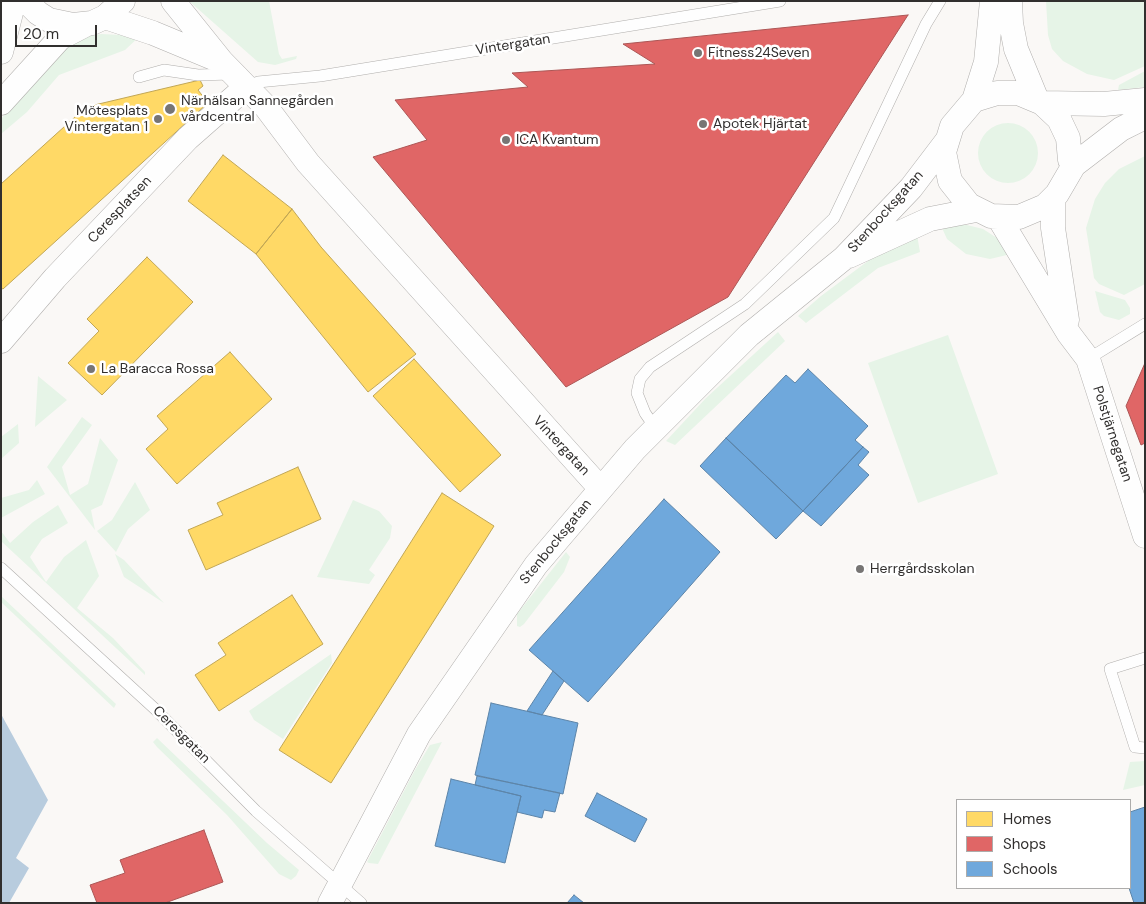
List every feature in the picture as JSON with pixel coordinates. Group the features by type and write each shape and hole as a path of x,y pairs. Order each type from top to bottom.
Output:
{"street":[{"path":"1,52 14,1"},
{"name":"Vintergatan","path":"26,1 38,13 49,20 73,25 95,21 153,32 234,74"},
{"path":"1,103 60,38 95,21 123,1"},
{"name":"Vintergatan","path":"173,1 234,74 266,107 315,170 600,488"},
{"path":"992,1 986,62 974,100 957,118 946,142 945,162 950,182 961,198 976,210 999,218 1028,215 1053,199 1074,165 1121,129 1145,117"},
{"path":"1010,1 1011,23 1016,49 1040,101 1051,110 1064,128 1068,138 1070,160 1074,165"},
{"name":"Ceresplatsen","path":"1,341 55,278 181,145 234,74"},
{"path":"974,100 1008,92 1018,93 1040,101 1104,104 1145,100"},
{"name":"Stenbocksgatan","path":"335,893 418,734 536,565 635,448 749,335 844,258 911,188 946,142"},
{"name":"Polstjärnegatan","path":"1053,199 1053,228 1069,334"},
{"name":"Stenbocksgatan","path":"844,258 930,219 976,210"},
{"name":"Polstjärnegatan","path":"999,218 1069,334 1088,359 1145,536"}],"lane":[{"name":"Vintergatan","path":"234,74 258,82 320,76 780,1"},
{"path":"656,429 645,413 637,393 640,379 650,367 745,304 834,218 926,24 940,1"},
{"path":"139,76 164,70 198,75 234,74"},
{"path":"1088,359 1145,324"},
{"name":"Ceresgatan","path":"1,568 155,709 256,810 335,893 361,903"},
{"path":"1145,658 1110,670 1136,747 1145,748"}],"green space":[{"path":"189,1 269,1 279,54 282,59 297,56 296,59 275,65 258,62"},
{"path":"1046,1 1145,2 1145,66 1114,80 1087,74 1063,61 1052,49 1048,35"},
{"path":"101,34 140,36 125,50 59,75 27,112 1,134 1,119 59,51 83,37"},
{"path":"1145,71 1145,87 1118,90 1119,85"},
{"path":"1002,123 1014,123 1025,128 1033,136 1038,147 1036,165 1025,178 1014,183 1002,183 991,178 983,170 978,159 978,147 983,136 991,128"},
{"path":"1145,156 1145,284 1124,295 1099,284 1094,278 1086,228 1095,199 1105,183 1119,169"},
{"path":"952,225 967,225 983,229 997,238 1011,254 990,259 966,254 947,239 942,228"},
{"path":"917,235 920,252 878,268 806,323 798,316 821,296 876,255"},
{"path":"1095,291 1125,300 1130,308 1130,314 1119,320 1104,316 1100,312"},
{"path":"778,332 785,341 675,445 666,441 706,398"},
{"path":"948,335 998,474 918,503 868,363"},
{"path":"38,376 67,400 35,427"},
{"path":"82,417 92,425 62,467 70,495 88,484 100,438 118,460 102,505 91,510 95,530 47,467"},
{"path":"18,424 19,443 1,459 1,437"},
{"path":"37,480 45,494 1,518 1,498 29,490"},
{"path":"135,482 150,510 128,529 116,552 97,531 112,520"},
{"path":"353,500 379,511 392,526 390,538 369,570 375,575 369,584 317,577"},
{"path":"58,505 68,523 42,539 30,557 46,582 64,557 86,540 99,576 77,608 113,638 145,672 145,675 1,541 1,531 10,543 33,522"},
{"path":"566,552 570,557 564,572 524,624 520,627 517,626 517,614"},
{"path":"115,554 124,560 164,603 124,577"},
{"path":"1,596 116,704 114,708 1,602"},
{"path":"331,654 332,663 283,739 254,720 249,711"},
{"path":"157,738 267,843 299,870 296,876 291,880 279,874 227,815 157,747 153,742"},
{"path":"442,742 378,864 367,862 430,745"},
{"path":"1145,761 1145,785 1123,790 1130,762"}],"water":[{"path":"1,714 48,800 16,858 29,868 9,903 1,903"}],"building: Homes":[{"path":"200,80 203,86 198,90 208,103 3,289 1,288 1,184 86,107"},
{"path":"223,155 292,209 256,254 188,201"},
{"path":"292,209 321,247 416,354 368,392 256,254"},
{"path":"147,257 193,302 102,395 68,363 99,331 87,319"},
{"path":"230,352 272,399 177,484 146,449 168,429 157,416"},
{"path":"414,359 501,455 460,492 373,396"},
{"path":"298,467 321,519 206,570 188,530 223,515 217,503"},
{"path":"442,493 494,526 331,783 279,750"},
{"path":"292,595 323,644 219,711 195,675 226,655 218,643"}],"building: Shops":[{"path":"908,15 728,297 566,387 373,157 427,140 395,100 528,87 512,73 655,64 623,44"},
{"path":"1145,363 1145,443 1141,445 1126,406"},
{"path":"204,830 223,882 165,903 97,903 90,885 125,873 120,860"}],"building: Schools":[{"path":"808,369 868,426 855,440 863,447 803,511 726,438 786,375 795,383"},
{"path":"726,438 803,511 776,539 700,466"},
{"path":"863,447 869,452 858,465 869,475 821,526 803,511"},
{"path":"664,499 720,552 588,702 529,650"},
{"path":"553,671 564,681 542,715 527,711"},
{"path":"491,703 578,723 563,794 475,775"},
{"path":"477,776 560,793 555,812 544,810 542,818 517,812 521,796 475,785"},
{"path":"451,779 521,796 505,863 435,846"},
{"path":"597,793 647,819 635,842 585,816"},
{"path":"1145,807 1145,903 1134,903 1129,889 1131,889 1131,812"},
{"path":"574,895 584,903 567,903"}],"place":[{"name":"Fitness24Seven","path":"698,53"},
{"name":"Närhälsan Sannegården vårdcentral","path":"170,109"},
{"name":"Mötesplats Vintergatan 1","path":"158,119"},
{"name":"Apotek Hjärtat","path":"703,124"},
{"name":"ICA Kvantum","path":"506,140"},
{"name":"La Baracca Rossa","path":"91,369"},
{"name":"Herrgårdsskolan","path":"860,569"}]}
